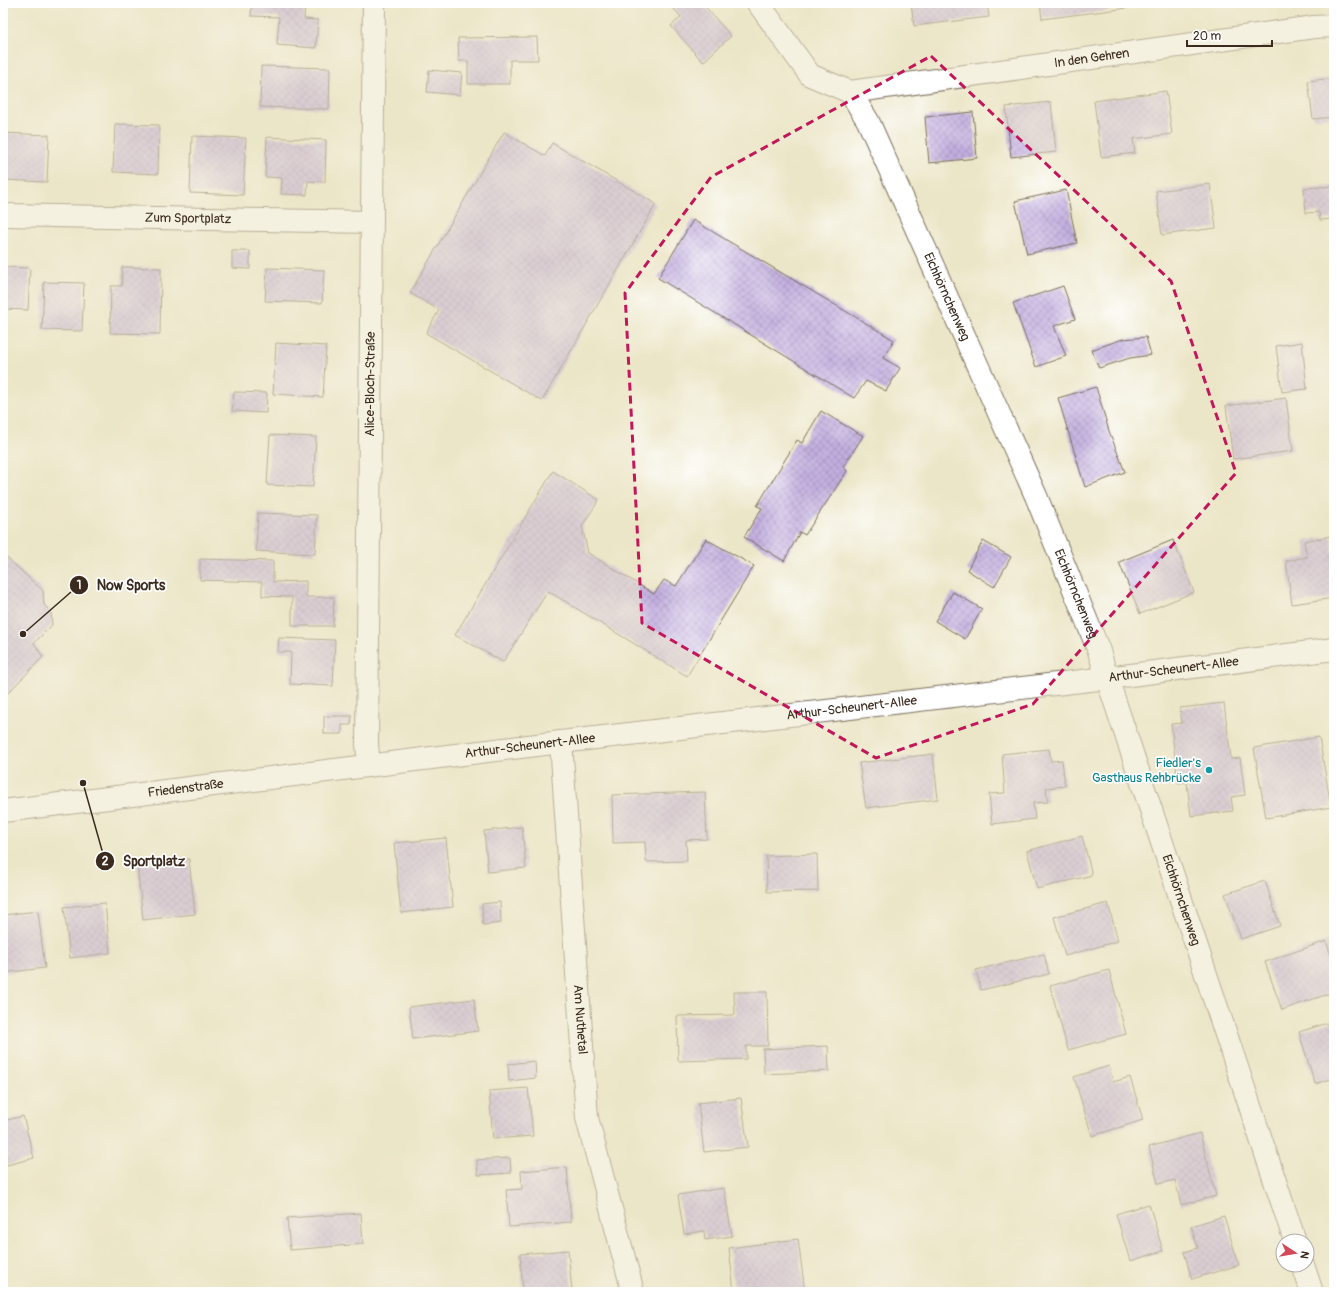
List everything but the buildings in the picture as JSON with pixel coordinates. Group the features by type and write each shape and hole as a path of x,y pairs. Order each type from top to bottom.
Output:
{"street":[{"name":"Alice-Bloch-Straße","path":"369,766 367,744 374,3"},
{"path":"758,3 810,75 850,92"},
{"name":"In den Gehren","path":"850,92 1314,27 1334,26"},
{"name":"Eichhörnchenweg","path":"850,92 868,121 1036,496 1099,651 1292,1233"},
{"name":"Zum Sportplatz","path":"3,215 372,222"},
{"name":"Arthur-Scheunert-Allee","path":"369,766 1107,678 1334,649"},
{"name":"Am Nuthetal","path":"561,742 587,1118 634,1292"},
{"name":"Friedenstraße","path":"3,811 369,766"},
{"path":"1306,1273 1312,1292"}],"highlighted area":[{"path":"931,56 1171,281 1236,473 1033,704 876,758 642,623 625,293 711,177"}],"place":[{"name":"Now Sports","path":"23,634"},
{"name":"Fiedler's Gasthaus Rehbrücke","path":"1209,770"},
{"name":"Sportplatz","path":"83,783"}]}
